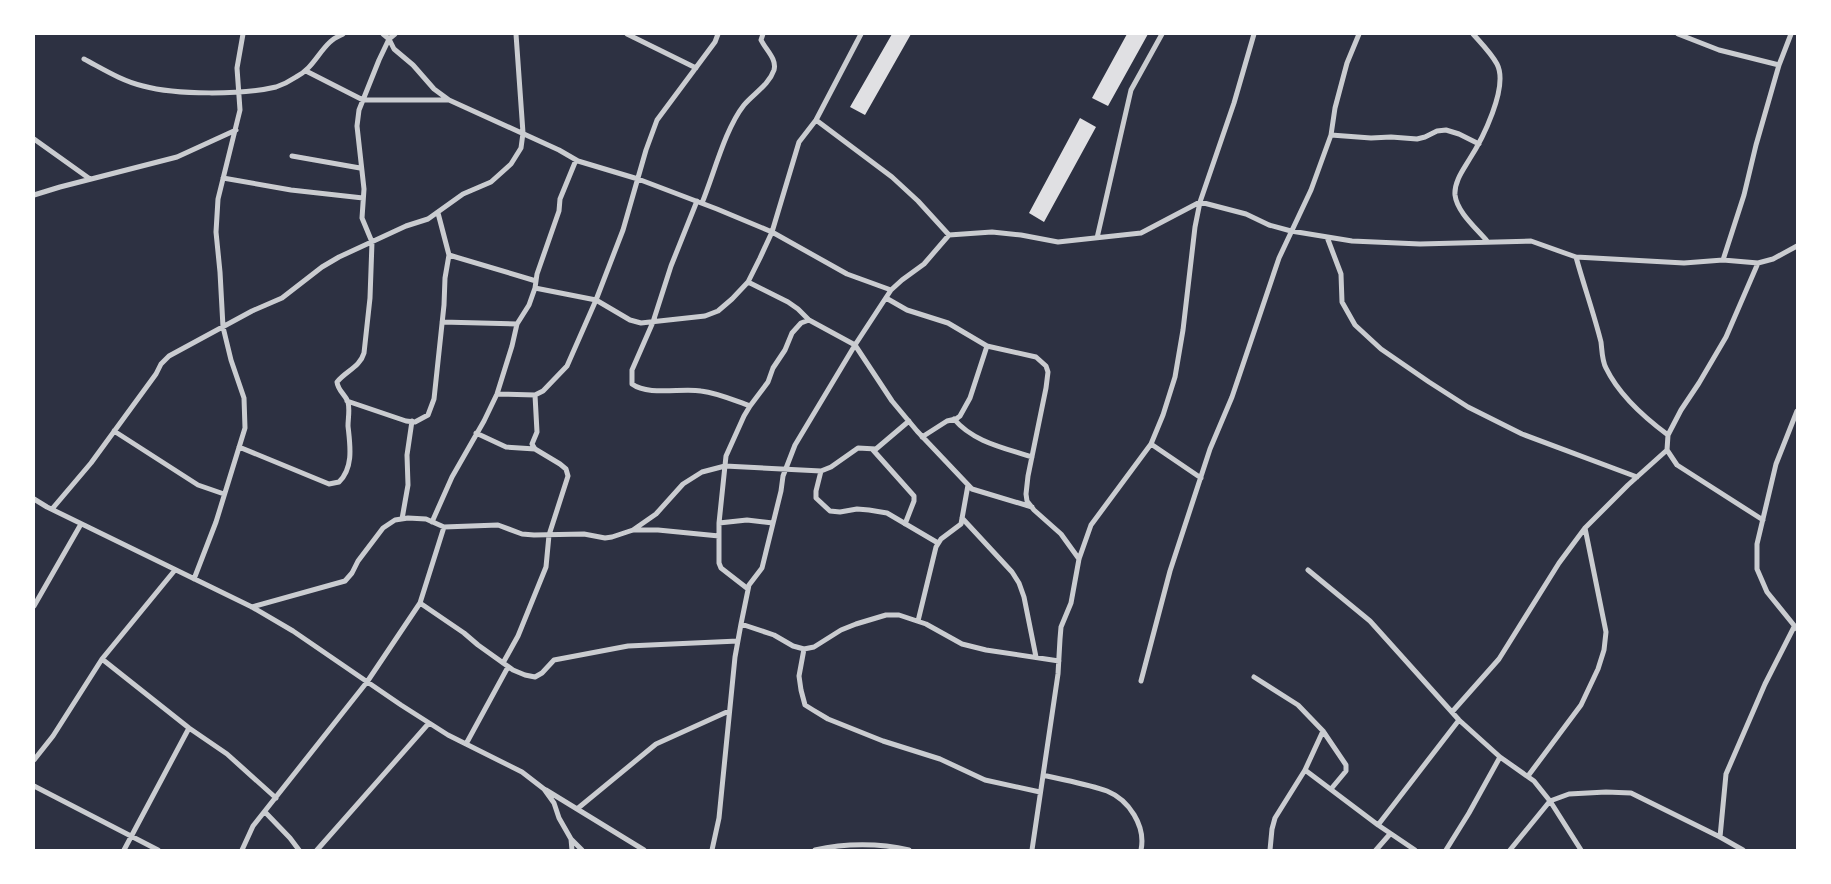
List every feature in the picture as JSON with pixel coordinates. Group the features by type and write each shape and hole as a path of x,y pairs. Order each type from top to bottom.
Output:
{"street":[{"path":"194,579 246,428 245,408 223,327 216,232 218,199 240,110 237,68 243,34"},
{"path":"84,59 116,76 141,86 160,90 186,92 238,91 277,87 306,71 331,41 343,34"},
{"path":"383,34 389,39 394,49 413,65 434,89 449,100 559,150 576,160 638,179 772,232 847,274 890,290"},
{"path":"240,447 329,484 336,484 342,479 350,461 348,401 338,388 337,382 348,370 362,360 364,353 370,298 372,242 362,218 364,189 360,168 357,126 359,110 363,100 389,39 395,34"},
{"path":"52,509 91,463 156,374 161,364 169,356 252,310 282,298 322,268 406,226 428,219 462,194 491,182 511,164 522,148 523,133 516,34"},
{"path":"627,34 696,68"},
{"path":"497,394 535,394 544,391 567,366 596,300 623,230 646,150 657,120 715,42 718,34"},
{"path":"750,406 718,394 699,390 641,389 632,384 632,370 653,322 671,266 729,132 744,105 760,90 774,71 774,60 761,40 763,34"},
{"path":"535,288 596,300 630,320 641,323 705,316 718,311 748,282 772,232 799,142 816,120 861,34"},
{"path":"1097,238 1131,90 1162,34"},
{"path":"1032,850 1059,661 1061,627 1071,602 1079,559 1091,525 1151,444 1176,376 1195,227 1200,202 1234,103 1254,34"},
{"path":"1141,681 1170,571 1210,449 1232,397 1279,258 1311,190 1331,135 1347,63 1359,34"},
{"path":"1473,34 1497,65 1499,78 1495,105 1487,129 1458,178 1455,194 1460,210 1487,241"},
{"path":"1678,34 1719,50 1779,65"},
{"path":"1723,260 1744,195 1779,65 1791,34"},
{"path":"306,71 363,100 449,100"},
{"path":"816,120 892,177 918,201 949,235"},
{"path":"34,195 177,157 236,130"},
{"path":"1331,135 1371,138 1391,136 1416,139 1425,137 1437,130 1446,130 1479,144"},
{"path":"34,138 90,179"},
{"path":"292,156 360,168"},
{"path":"432,522 452,477 497,394 512,346 516,324 529,305 546,243 559,211 560,199 576,160"},
{"path":"223,178 291,190 363,198"},
{"path":"712,850 718,818 729,711 741,624 748,589 762,568 785,470 795,445 890,290 924,264 949,235 992,232 1058,242 1141,233 1200,202 1246,214 1270,225 1291,231 1352,241 1420,244 1531,241 1576,257 1684,263 1723,260 1758,263 1773,259 1797,246"},
{"path":"348,401 412,421 422,419 428,415 434,399 445,278 449,255 438,213"},
{"path":"1327,237 1341,274 1342,302 1355,325 1381,350 1468,407 1522,434 1636,477"},
{"path":"449,255 536,281"},
{"path":"1576,257 1605,366 1614,381 1650,422 1668,435"},
{"path":"1758,263 1726,337 1681,410 1668,435 1667,450 1677,466 1763,520"},
{"path":"748,282 788,302 798,308 809,320 855,345 892,401 922,437 968,485 982,493 1032,507"},
{"path":"886,298 907,310 948,324 987,346 1036,357 1046,366 1048,372 1046,388 1032,457 1026,494 1027,501 1061,534 1079,559"},
{"path":"748,589 721,568 719,563 719,523 726,456 750,406 768,382 773,368 787,346 792,333 801,323 809,320"},
{"path":"442,322 516,324"},
{"path":"922,437 960,416 970,398 987,346"},
{"path":"535,394 537,432 532,444 535,449"},
{"path":"1720,837 1726,774 1765,684 1796,628 1767,592 1757,569 1757,544 1776,464 1797,411"},
{"path":"954,419 963,429 976,437 1032,457"},
{"path":"402,519 408,485 408,455 412,421"},
{"path":"873,450 909,421"},
{"path":"114,431 198,485 224,494"},
{"path":"466,744 522,628 546,567 549,535 568,476 566,469 560,464 535,449 506,447 476,433"},
{"path":"1151,444 1201,478"},
{"path":"252,608 345,581 383,528 395,520 417,519 444,527 498,526 522,534 584,534 605,538 612,537 633,530 656,514 683,484 702,472 725,466 821,471 832,467 858,448 873,450 914,496 914,501 905,524"},
{"path":"1452,712 1498,659 1559,562 1586,528 1636,477 1667,450"},
{"path":"821,471 816,498 830,511 856,510 887,513 938,543"},
{"path":"918,621 934,552 941,539 961,524 968,485"},
{"path":"34,499 252,608 293,631 429,723 522,772 544,789 644,850"},
{"path":"962,518 1012,572 1019,583 1024,597 1036,658"},
{"path":"719,523 747,520 773,523"},
{"path":"34,606 81,524"},
{"path":"242,850 253,826 367,682 420,603 444,527"},
{"path":"1528,776 1581,706 1598,670 1604,650 1606,632 1586,528"},
{"path":"633,530 658,530 719,536"},
{"path":"34,760 53,736 102,659 175,570"},
{"path":"1308,570 1370,621 1459,720 1500,757 1528,776 1550,801 1581,850"},
{"path":"420,603 464,633 505,665 525,675 539,677 554,660 628,646 738,641"},
{"path":"741,624 774,635 793,646 804,649 814,647 848,627 886,614 898,615 918,621 962,644 986,650 1059,661"},
{"path":"804,649 799,676 800,690 805,705 813,710 828,719 883,741 940,759 985,780 1040,792"},
{"path":"102,659 189,728 227,754 276,798"},
{"path":"1254,677 1298,705 1323,731 1346,765 1346,771 1331,789"},
{"path":"577,809 656,744 729,711"},
{"path":"1378,825 1459,720"},
{"path":"317,850 429,723"},
{"path":"124,850 189,728"},
{"path":"1270,850 1275,818 1305,770 1323,731"},
{"path":"1446,850 1469,814 1500,757"},
{"path":"1305,770 1390,834 1415,850"},
{"path":"1043,775 1106,792 1119,799 1128,808 1141,830 1141,850"},
{"path":"34,786 158,850"},
{"path":"544,789 554,803 559,818 571,839 582,850"},
{"path":"1510,850 1550,801 1569,794 1587,792 1630,793 1743,850"},
{"path":"265,812 299,850"},
{"path":"1376,850 1390,834"},
{"path":"571,839 572,850"},
{"path":"815,850 833,846 890,846 909,850"}],"building":[{"path":"892,34 911,34 865,115 850,107"},
{"path":"1127,34 1148,34 1108,106 1092,98"},
{"path":"1080,118 1096,127 1044,222 1029,213"}]}
